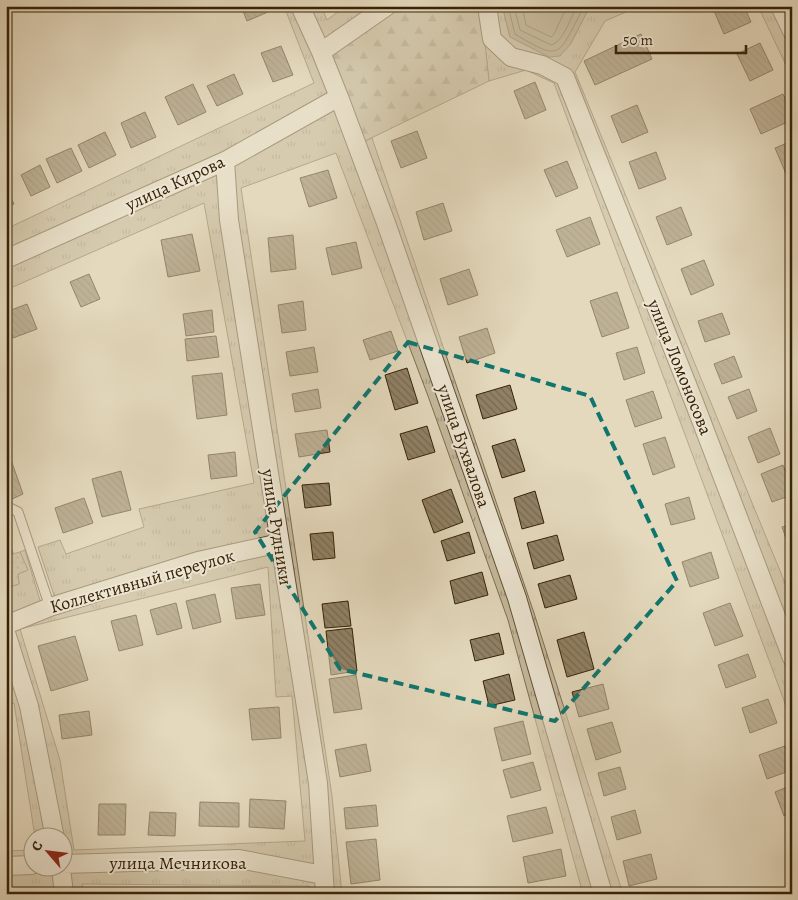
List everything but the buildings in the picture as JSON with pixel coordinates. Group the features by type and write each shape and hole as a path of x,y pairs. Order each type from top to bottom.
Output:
{"street":[{"name":"улица Бухвалова","path":"300,6 340,97 517,598 603,894"},
{"path":"321,52 387,6"},
{"name":"улица Ломоносова","path":"487,6 492,39 511,57 542,65 565,77 694,402 792,658"},
{"path":"780,6 792,31"},
{"name":"улица Кирова","path":"6,259 225,160 340,97"},
{"name":"улица Рудники","path":"225,160 229,220 318,783 325,894"},
{"name":"Коллективный переулок","path":"6,625 50,607 198,561 280,543"},
{"path":"6,633 29,706 54,828"},
{"name":"улица Мечникова","path":"72,866 239,859 323,875"},
{"path":"6,866 22,865"},
{"path":"63,878 64,894"}],"lane":[{"path":"6,506 18,512 50,607"}],"highlighted area":[{"path":"408,342 590,396 677,581 555,721 340,669 255,532"}],"green space":[{"path":"284,6 293,6 333,96 223,156 6,255 6,229 314,83"},
{"path":"307,6 321,6 327,20 346,6 377,6 326,43"},
{"path":"396,6 481,6 489,81 365,141 331,52"},
{"path":"492,6 503,6 510,37 570,45 587,12 585,6 640,6 605,21 575,72 792,600 792,647 570,77 512,53 495,37"},
{"path":"758,6 775,6 792,41 792,78"},
{"path":"485,45 509,60 563,80 690,403 792,672 792,722 554,83 526,70 489,81"},
{"path":"336,104 516,621 597,894 583,894 508,620 428,396 336,153 241,188 332,796 342,894 330,894 229,164"},
{"path":"372,138 534,613 623,894 610,894 365,141"},
{"path":"221,168 273,538 55,598 38,547 60,540 66,554 144,527 139,509 254,483 204,203 6,290 6,265"},
{"path":"25,550 41,604 6,621 6,588 19,584 18,574 27,570 20,552"},
{"path":"20,552 28,570 18,574 19,584 6,588 6,556"},
{"path":"269,553 276,560 314,784 316,865 72,859 72,837 74,850 305,841 292,696 276,697 268,567 20,629 60,760 71,828 60,828 11,630 23,622 200,566"},
{"path":"6,650 25,707 48,828 34,828 14,703 6,705"},
{"path":"22,850 22,861 6,862 6,851"},
{"path":"238,864 318,880 320,894 310,894 309,886 82,884 83,894 69,894 72,868"},
{"path":"6,870 22,870 22,878 57,878 59,894 42,894 42,889 6,889"}],"water":[{"path":"503,6 585,6 587,12 570,45 560,56 549,57 510,37"}]}
